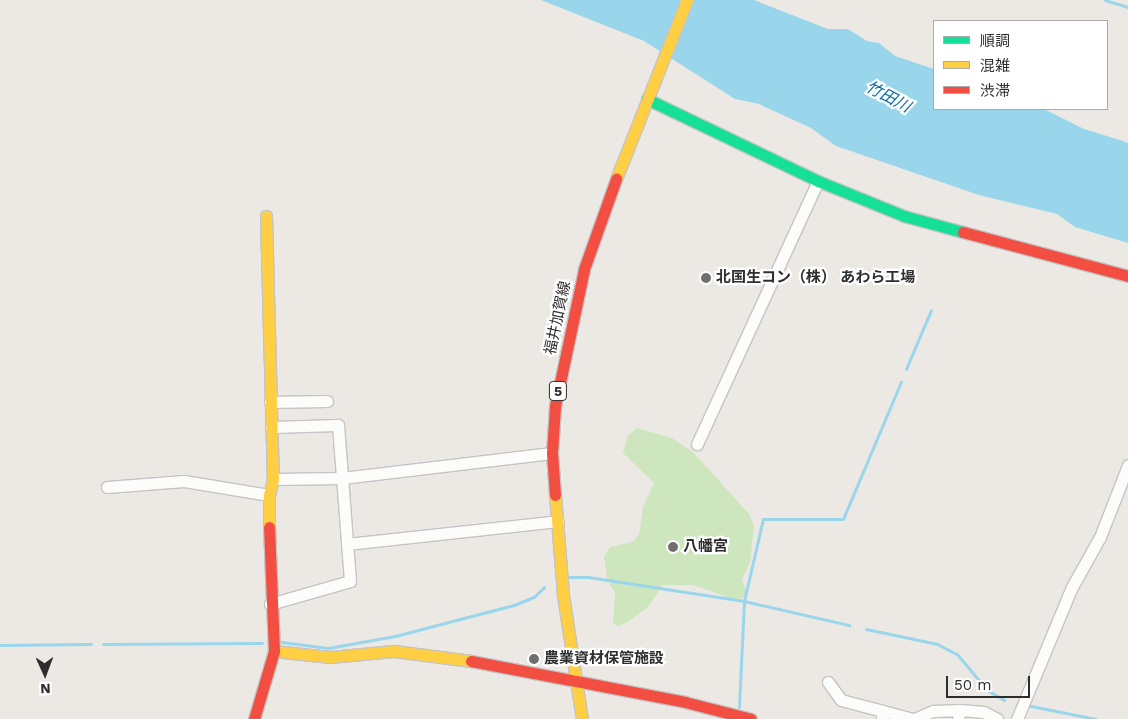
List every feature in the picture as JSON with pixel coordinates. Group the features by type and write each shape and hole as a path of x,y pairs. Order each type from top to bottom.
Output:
{"street":[{"name":"福井加賀線","path":"582,719 563,594 552,453 555,406 584,269 647,99 687,0"},
{"path":"647,99 818,181 904,216 1128,276"},
{"path":"697,444 818,181"},
{"path":"254,719 274,651 270,604 269,496 273,479 266,216"},
{"path":"270,402 327,400"},
{"path":"270,604 350,581 338,425 271,427"},
{"path":"273,479 342,478 552,453"},
{"path":"1017,719 1072,587 1100,537 1128,466"},
{"path":"107,487 184,481 269,496"},
{"path":"347,544 558,520"},
{"path":"274,651 330,657 394,651 446,656 685,702 751,719"},
{"path":"828,682 841,700 882,715 913,719 933,711 959,714 984,712 997,719"}],"green space":[{"path":"637,428 672,438 694,453 749,514 754,527 750,562 742,579 746,590 743,598 736,600 693,585 663,585 648,607 626,623 619,626 613,624 615,593 607,579 604,556 610,547 632,542 639,535 643,507 654,483 623,453 628,435"}],"water":[{"name":"竹田川","path":"541,0 754,0 828,29 848,29 867,41 879,43 895,56 933,69 933,110 1046,110 1084,129 1128,143 1128,243 1075,227 1057,214 979,195 836,146 811,128 759,104 735,99 644,41"}],"waterway":[{"path":"1105,0 1128,7"},
{"path":"906,369 931,310"},
{"path":"739,707 744,601 763,519 843,519 901,382"},
{"path":"566,577 588,577 744,601 849,625"},
{"path":"282,642 328,648 395,636 514,605 534,597 544,587"},
{"path":"866,629 937,644 957,654 987,690 1004,700"},
{"path":"103,644 262,643"},
{"path":"0,645 91,644"},
{"path":"1026,705 1096,719"}],"traffic: fast":[{"path":"647,99 818,181 904,216 963,232"}],"traffic: slow":[{"path":"616,179 687,0"},
{"path":"266,216 273,479 269,495 269,527"},
{"path":"555,495 563,595 582,719"},
{"path":"274,651 330,657 394,651 471,661"}],"traffic: jam":[{"path":"555,495 552,453 555,406 584,269 616,179"},
{"path":"963,232 1128,276"},
{"path":"254,719 274,651 269,527"},
{"path":"471,661 685,702 751,719"}],"place":[{"name":"北国生コン（株） あわら工場","path":"706,278"},
{"name":"八幡宮","path":"673,547"},
{"name":"農業資材保管施設","path":"534,659"}]}
